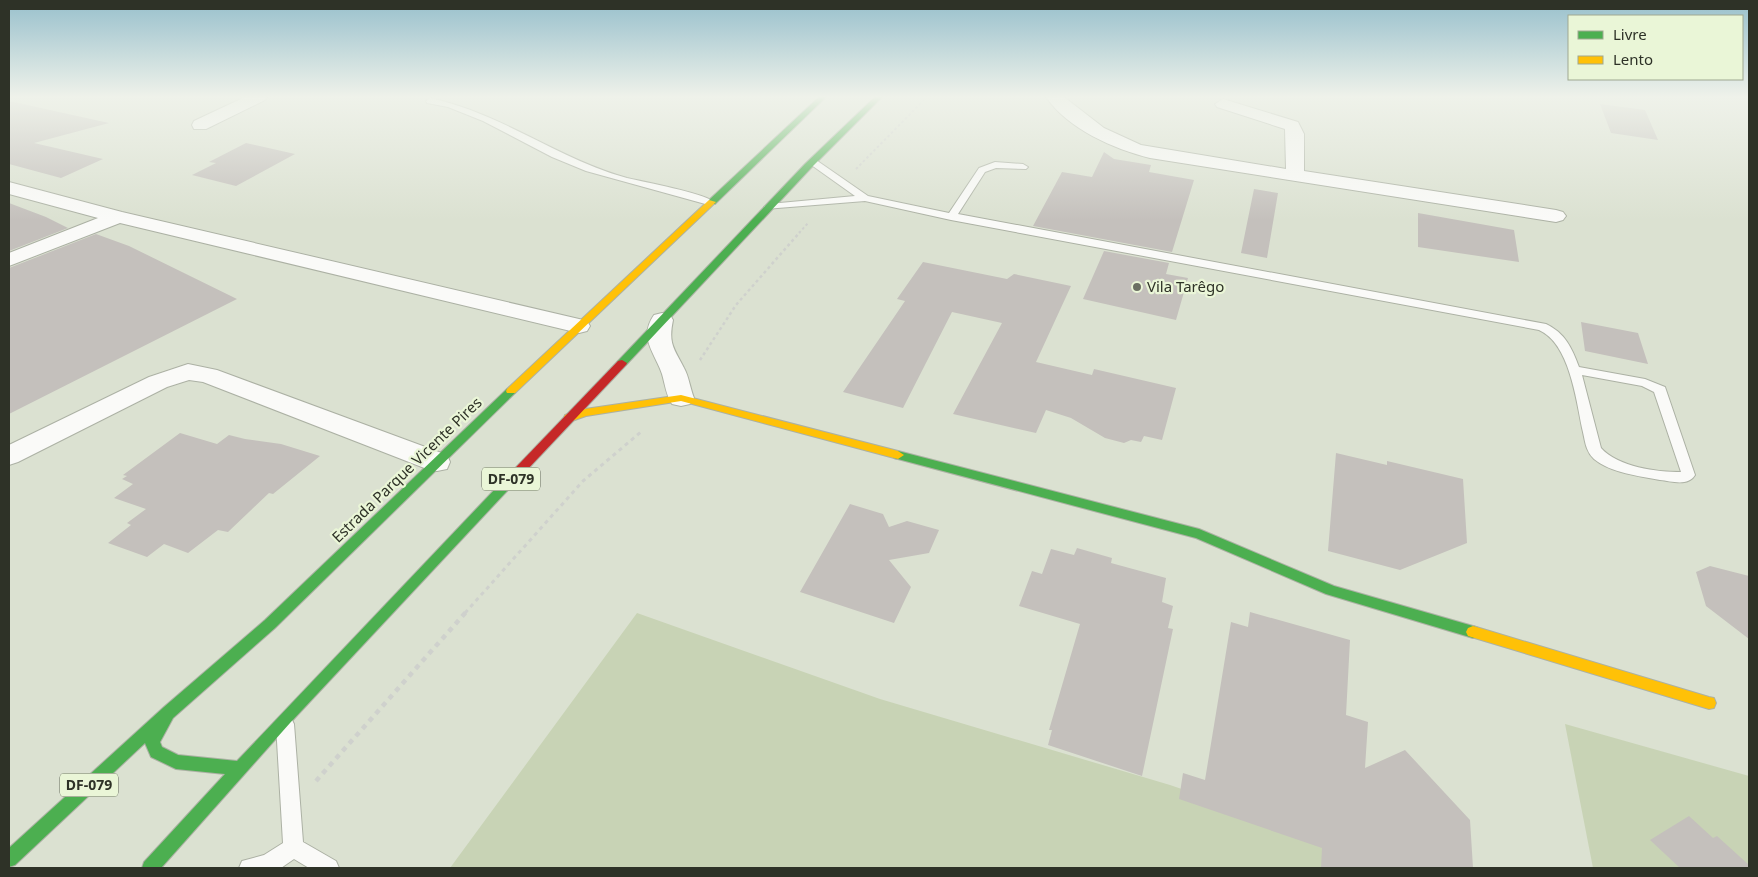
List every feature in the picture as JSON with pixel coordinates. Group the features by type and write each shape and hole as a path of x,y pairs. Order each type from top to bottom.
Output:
{"main road":[{"name":"Estrada Parque Vicente Pires","path":"9,859 169,712 270,624 579,326 779,138"},
{"name":"DF-079","path":"150,868 285,718 837,138"},
{"path":"569,418 586,413 680,398 1199,534 1331,590 1708,704"},
{"path":"169,712 152,741 156,752 176,762 240,768"}],"street":[{"path":"1105,138 1123,146 1150,153 1556,216"},
{"path":"1295,138 1295,176"},
{"path":"9,188 118,216 579,326"},
{"path":"9,260 118,216"},
{"path":"662,320 658,338 662,353 672,368 680,398"},
{"path":"9,456 158,382 188,372 208,375 437,462"}],"lane":[{"path":"522,138 570,162 596,172 710,202"},
{"path":"813,162 865,198"},
{"path":"950,216 982,170 994,165 1023,168"},
{"path":"769,208 865,198 950,216 1542,327 1553,332 1558,337 1576,370 1594,450 1598,456 1614,464 1674,477 1682,478 1688,475 1660,390 1645,383 1576,370"},
{"path":"285,718 289,810 293,848"},
{"path":"248,868 268,865 293,848"},
{"path":"293,848 329,868"}],"path":[{"path":"843,183 888,138"},
{"path":"680,398 718,327 736,304 829,201"},
{"path":"289,810 583,481 643,430"}],"green space":[{"path":"637,613 880,699 1170,785 1412,868 450,868"},
{"path":"1565,724 1749,776 1749,868 1593,868"}],"building":[{"path":"9,138 53,138 34,143 103,159 61,178 9,164"},
{"path":"246,143 295,154 236,186 192,175 216,163 209,162"},
{"path":"1104,152 1114,159 1151,165 1149,172 1194,180 1172,252 1033,226 1062,172 1092,177"},
{"path":"1254,189 1278,193 1267,258 1241,253"},
{"path":"9,203 46,217 68,228 9,251"},
{"path":"1418,213 1514,230 1519,262 1418,247"},
{"path":"96,234 129,246 237,299 9,414 9,268"},
{"name":"Vila Tarêgo","path":"1104,251 1169,263 1166,274 1188,278 1176,320 1083,299"},
{"path":"923,262 1007,279 1014,274 1071,286 1036,362 1092,375 1094,369 1176,388 1162,440 1144,436 1141,442 1131,440 1124,443 1105,438 1071,418 1046,410 1036,433 953,414 1002,323 952,312 903,408 843,392 905,301 897,299"},
{"path":"1581,322 1638,333 1648,364 1585,351"},
{"path":"180,433 217,444 229,435 281,444 320,456 273,494 269,493 228,532 218,530 188,553 164,544 147,557 108,543 131,525 127,523 146,509 114,498 133,484 122,479 127,476 123,475"},
{"path":"1336,453 1387,465 1387,461 1463,479 1467,543 1400,570 1328,551"},
{"path":"850,504 883,514 889,527 907,521 939,530 929,553 889,560 911,587 894,623 800,592"},
{"path":"1077,548 1112,558 1111,563 1166,578 1162,602 1173,606 1168,628 1173,629 1142,776 1048,745 1052,730 1049,730 1080,624 1019,606 1032,571 1042,574 1051,549 1074,555"},
{"path":"1710,566 1749,576 1749,639 1706,606 1696,572"},
{"path":"1250,612 1350,640 1346,715 1368,722 1365,768 1405,750 1470,820 1473,868 1321,868 1322,848 1179,799 1183,773 1205,780 1231,622 1248,627"},
{"path":"1689,816 1713,838 1717,836 1749,865 1749,868 1680,868 1650,840"}],"traffic: fast":[{"path":"712,202 780,138"},
{"path":"622,363 808,166 837,138"},
{"path":"9,859 169,712 270,624 511,391"},
{"path":"898,455 1199,534 1331,590 1473,632"},
{"path":"150,868 285,718 503,488"},
{"path":"166,718 152,741 156,752 176,762 240,768"}],"traffic: slow":[{"path":"511,391 712,202"},
{"path":"569,418 585,413 681,398 898,455"},
{"path":"1473,632 1709,703"}],"traffic: jam":[{"path":"503,488 622,363"}],"place":[{"name":"Vila Tarêgo","path":"1137,287"}]}
